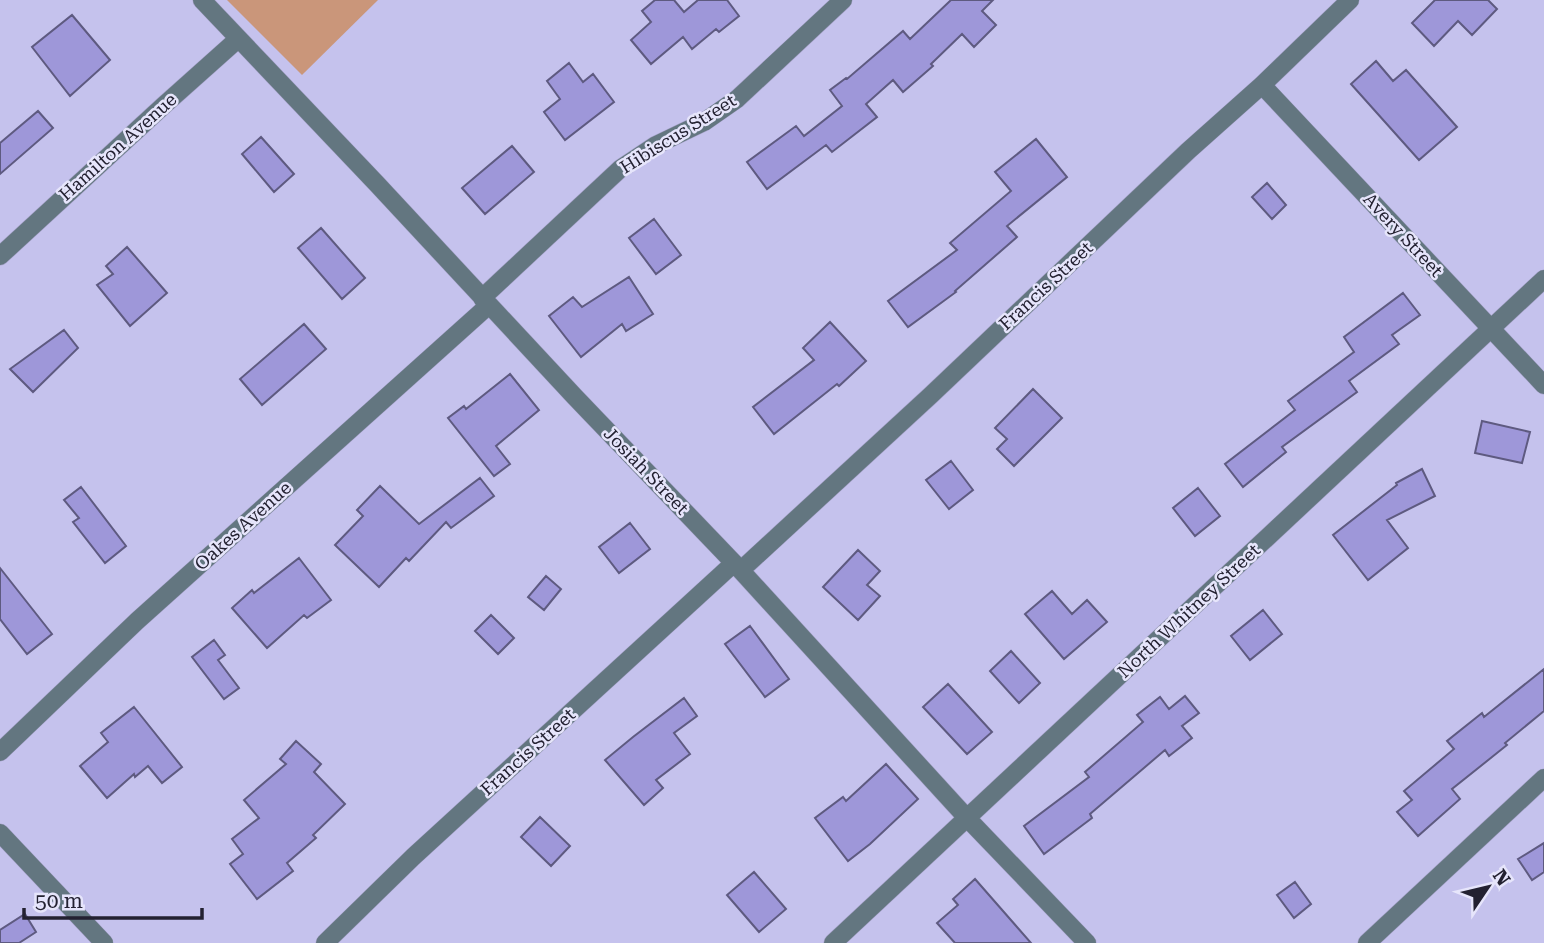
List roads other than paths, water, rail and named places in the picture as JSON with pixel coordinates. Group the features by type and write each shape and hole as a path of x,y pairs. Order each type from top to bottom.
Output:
{"street":[{"name":"Josiah Street","path":"202,0 575,397 738,566 967,818 1087,943"},
{"name":"Hibiscus Street","path":"486,301 620,169 656,145 704,122 737,99 843,0"},
{"name":"Francis Street","path":"325,943 413,857 931,395 1350,0"},
{"name":"Hamilton Avenue","path":"0,256 238,39"},
{"name":"Avery Street","path":"1262,85 1544,385"},
{"name":"North Whitney Street","path":"833,943 1544,279"},
{"name":"Oakes Avenue","path":"0,752 136,621 486,301"},
{"path":"1367,943 1544,778"},
{"path":"0,833 104,943"}]}
